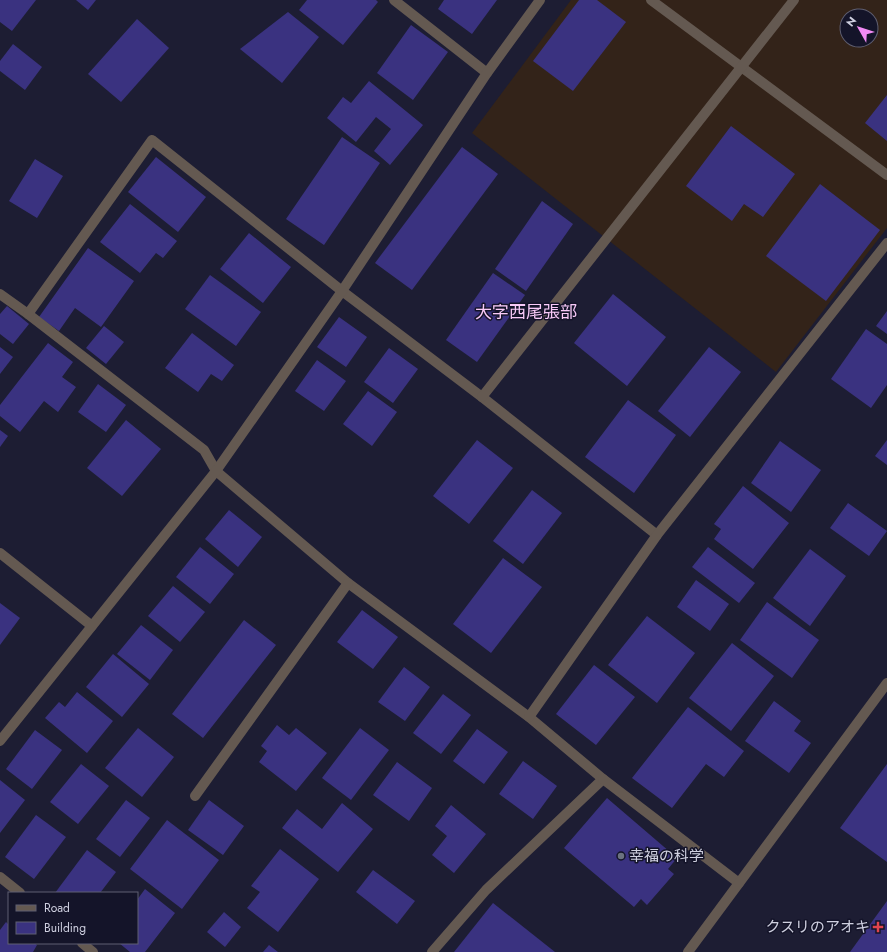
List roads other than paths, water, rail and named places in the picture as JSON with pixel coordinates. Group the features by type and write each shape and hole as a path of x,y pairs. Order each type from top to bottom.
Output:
{"street":[{"path":"394,0 487,73"},
{"path":"0,741 216,471 342,291 487,73 540,0"},
{"path":"651,0 887,175"},
{"path":"482,397 794,0"},
{"path":"28,314 152,140 342,291 482,397 657,536"},
{"path":"529,717 657,536 887,243"},
{"path":"0,294 204,450 216,471 348,583 529,717 603,779 739,883"},
{"path":"0,553 92,626"},
{"path":"195,796 348,583"},
{"path":"688,952 887,683"},
{"path":"432,952 486,890 603,779"},
{"path":"2,883 18,892"},
{"path":"83,944 94,952"}],"place":[{"name":"幸福の科学","path":"621,856"},
{"name":"クスリのアオキ","path":"878,927"}],"district":[{"name":"大字西尾張部","path":"526,312"}]}
